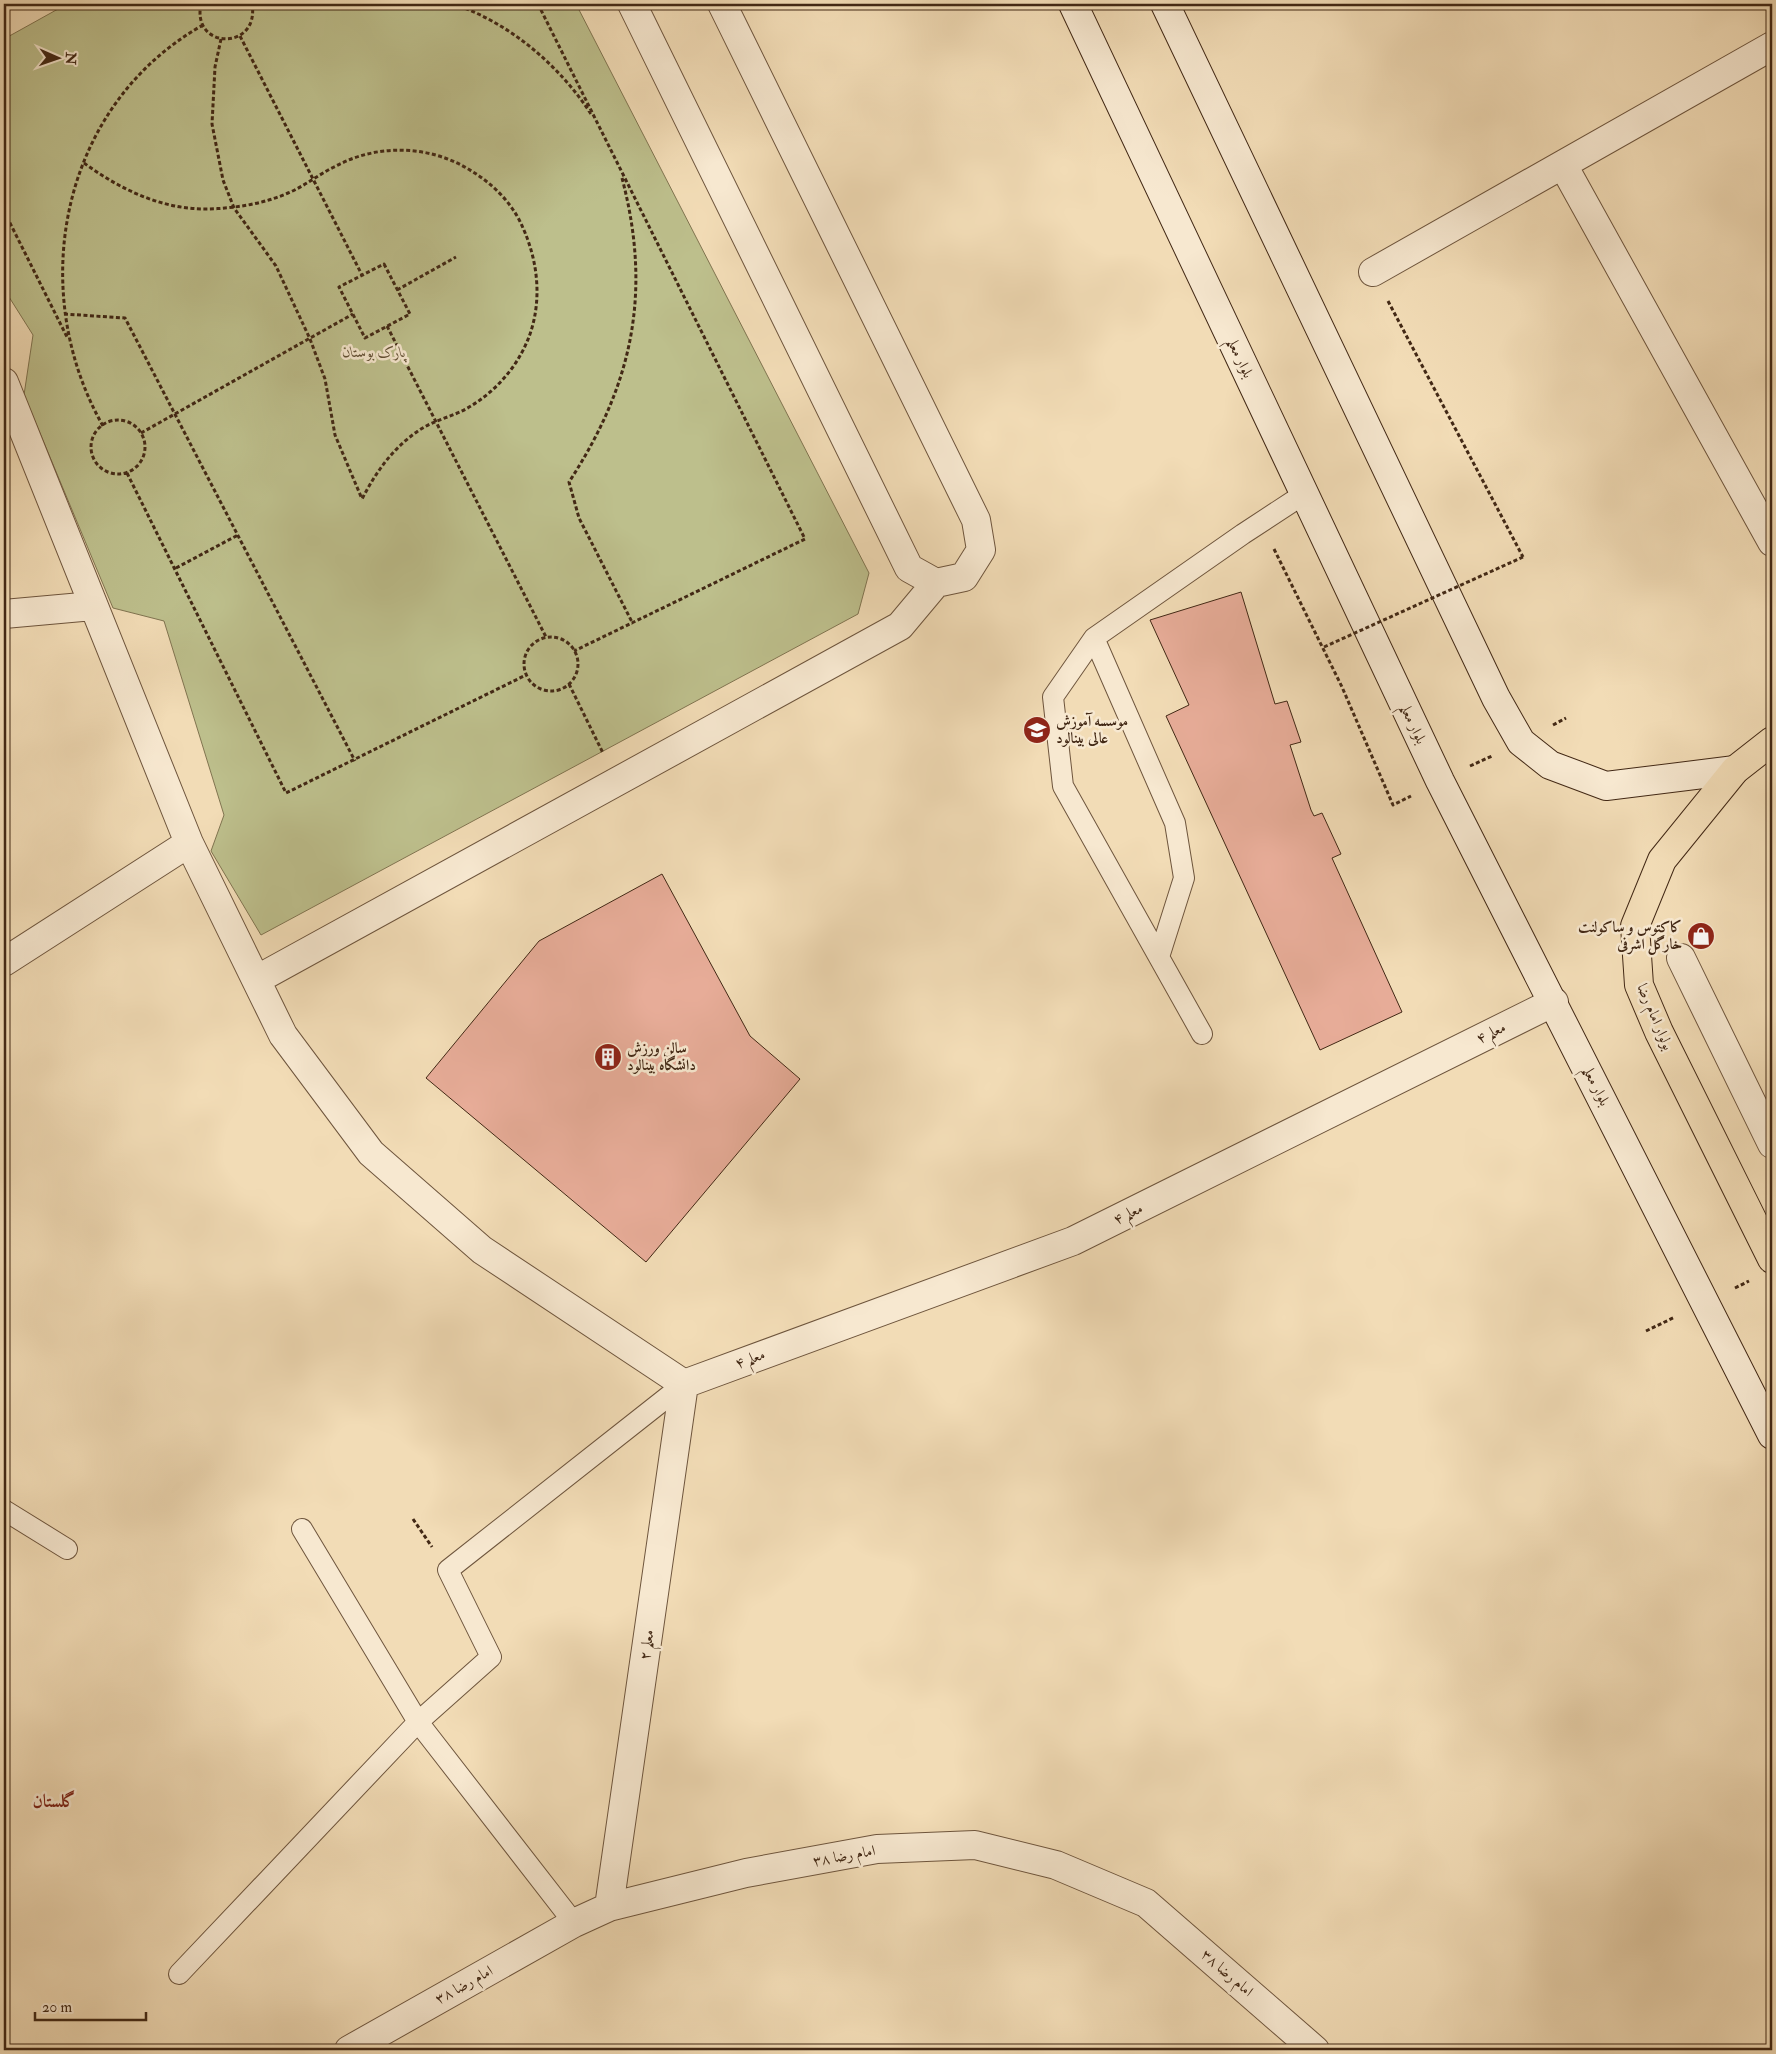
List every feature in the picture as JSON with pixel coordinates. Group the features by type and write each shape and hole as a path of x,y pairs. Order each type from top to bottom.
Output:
{"highway":[{"name":"بولوار امام رضا","path":"1772,741 1735,770 1662,860 1635,926 1638,985 1659,1032 1772,1259"}],"street":[{"path":"632,4 909,568 936,583"},
{"path":"256,980 900,626 936,583 964,577 981,550 976,520 722,4"},
{"name":"بلوار معلم","path":"1073,4 1440,781 1554,1002 1772,1435"},
{"path":"1165,4 1492,689 1521,742 1550,766 1606,786 1735,770"},
{"path":"1373,272 1772,46"},
{"path":"1563,165 1772,542"},
{"path":"4,382 189,843 283,1035 371,1153 482,1250 684,1384"},
{"path":"4,614 93,606"},
{"path":"4,962 189,843"},
{"path":"1681,958 1772,1144"},
{"name":"معلم ۴","path":"684,1384 1073,1241 1554,1002"},
{"name":"معلم ۲","path":"609,1907 684,1384"},
{"name":"امام رضا ۳۸","path":"349,2050 574,1923 609,1907 746,1873 877,1849 975,1845 1056,1865 1146,1902 1315,2050"}],"lane":[{"path":"1202,1034 1063,786 1053,697 1094,638 1243,534 1304,494"},
{"path":"1094,638 1175,823 1184,878 1159,958"},
{"path":"179,1974 418,1722 491,1657 448,1570 684,1384"},
{"path":"4,1510 67,1549"},
{"path":"302,1529 418,1722 574,1923"}],"path":[{"path":"201,4 200,12 203,25 212,36 221,39 240,36 248,28 253,17 252,4"},
{"path":"453,4 494,22 527,45 557,71 582,101 604,134 620,170 630,208 636,247 637,286 634,325 625,367 611,408 593,446 570,482 579,518 633,624"},
{"path":"538,4 805,539 574,651"},
{"path":"103,426 79,378 68,340 64,314 61,261 65,222 75,184 90,147 110,113 134,82 162,54 203,25"},
{"path":"240,36 362,275"},
{"path":"84,163 105,178 152,200 197,208 234,208 262,202 288,193 336,166 360,156 386,150 412,150 439,155 464,165 486,180 505,198 520,220 531,245 537,273 537,301 528,337 521,354 506,377 486,396 462,411 419,430 390,455 374,476 362,499 336,435 325,379 310,339 276,266 234,208 223,180 212,124 215,67 221,39"},
{"path":"4,211 68,340"},
{"path":"397,290 456,257"},
{"path":"384,264 397,290 410,314 365,338 339,288 384,264"},
{"path":"1342,688 1324,646 1523,557 1373,272"},
{"path":"64,314 126,318 355,761"},
{"path":"141,434 353,314"},
{"path":"387,326 546,637"},
{"path":"113,421 124,421 133,425 141,434 145,444 143,456 138,467 127,473 108,473 95,460 92,441 103,426 113,421"},
{"path":"127,473 176,568 286,793 526,676"},
{"path":"176,568 238,535"},
{"path":"546,637 557,638 567,642 574,651 577,662 576,674 569,684 558,690 540,689 526,676 524,666 529,648 536,641 546,637"},
{"path":"569,684 617,781"}],"green space":[{"name":"پارک بوستان","path":"67,4 576,4 869,573 858,614 261,935 211,851 224,815 164,621 113,608 24,395 33,335 4,289 4,39"}],"building":[{"path":"1241,592 1275,704 1287,701 1301,742 1290,745 1311,810 1314,816 1322,813 1341,854 1332,858 1402,1012 1320,1050 1166,716 1189,705 1150,620"},
{"name":"سالن ورزش دانشگاه بینالود","path":"662,874 750,1036 800,1079 646,1262 426,1078 539,941"}],"place":[{"name":"موسسه آموزش عالی بینالود","path":"1037,730"},
{"name":"کاکتوس و ساکولنت خارگل اشرفی","path":"1701,936"},
{"name":"سالن ورزش دانشگاه بینالود","path":"608,1057"}],"district":[{"name":"گلستان","path":"54,1801"}]}
